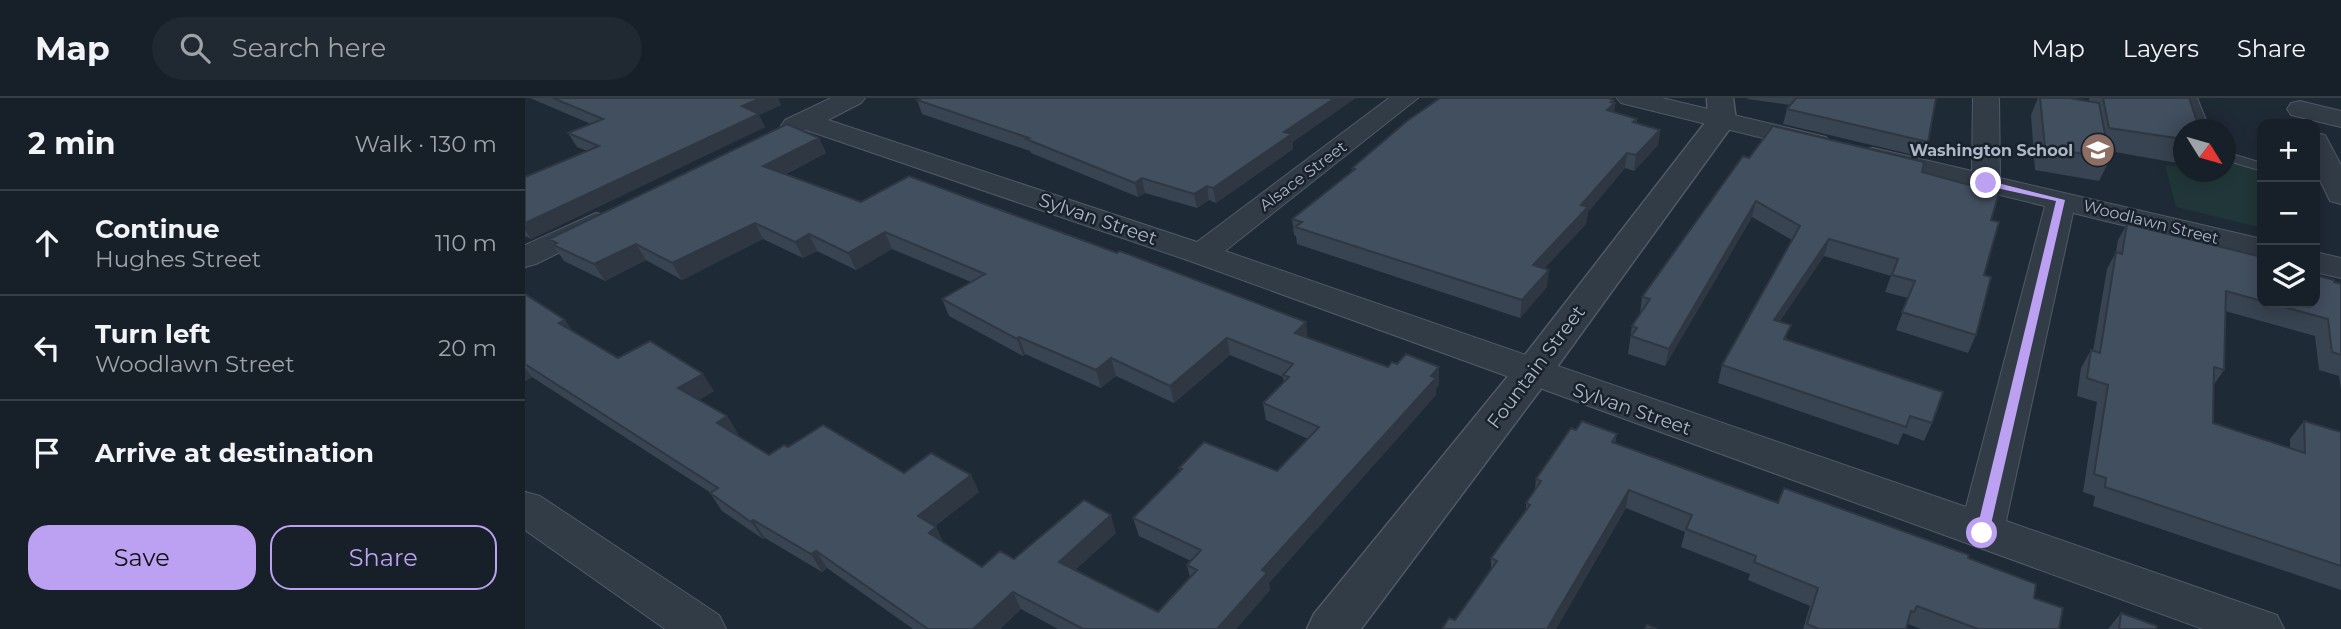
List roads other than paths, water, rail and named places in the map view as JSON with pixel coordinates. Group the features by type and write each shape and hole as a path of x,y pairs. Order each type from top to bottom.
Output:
{"street":[{"path":"769,138 852,98"},
{"name":"Alsace Street","path":"1201,254 1405,98"},
{"name":"Woodlawn Street","path":"1630,98 1721,109 1986,183 2257,248"},
{"path":"1986,98 1986,183"},
{"name":"Fountain Street","path":"1332,629 1532,373 1721,109"},
{"path":"2300,110 2341,119"},
{"name":"Sylvan Street","path":"805,121 1201,254 1982,533 2260,629"},
{"path":"2320,156 2329,183"},
{"path":"1982,533 2061,200"},
{"path":"525,257 622,209"},
{"path":"2320,263 2341,268"},
{"path":"525,508 702,629"}],"lane":[{"path":"2190,98 2199,119"},
{"path":"2236,159 2257,165"}],"place":[{"name":"Washington School","path":"2098,150"}]}
